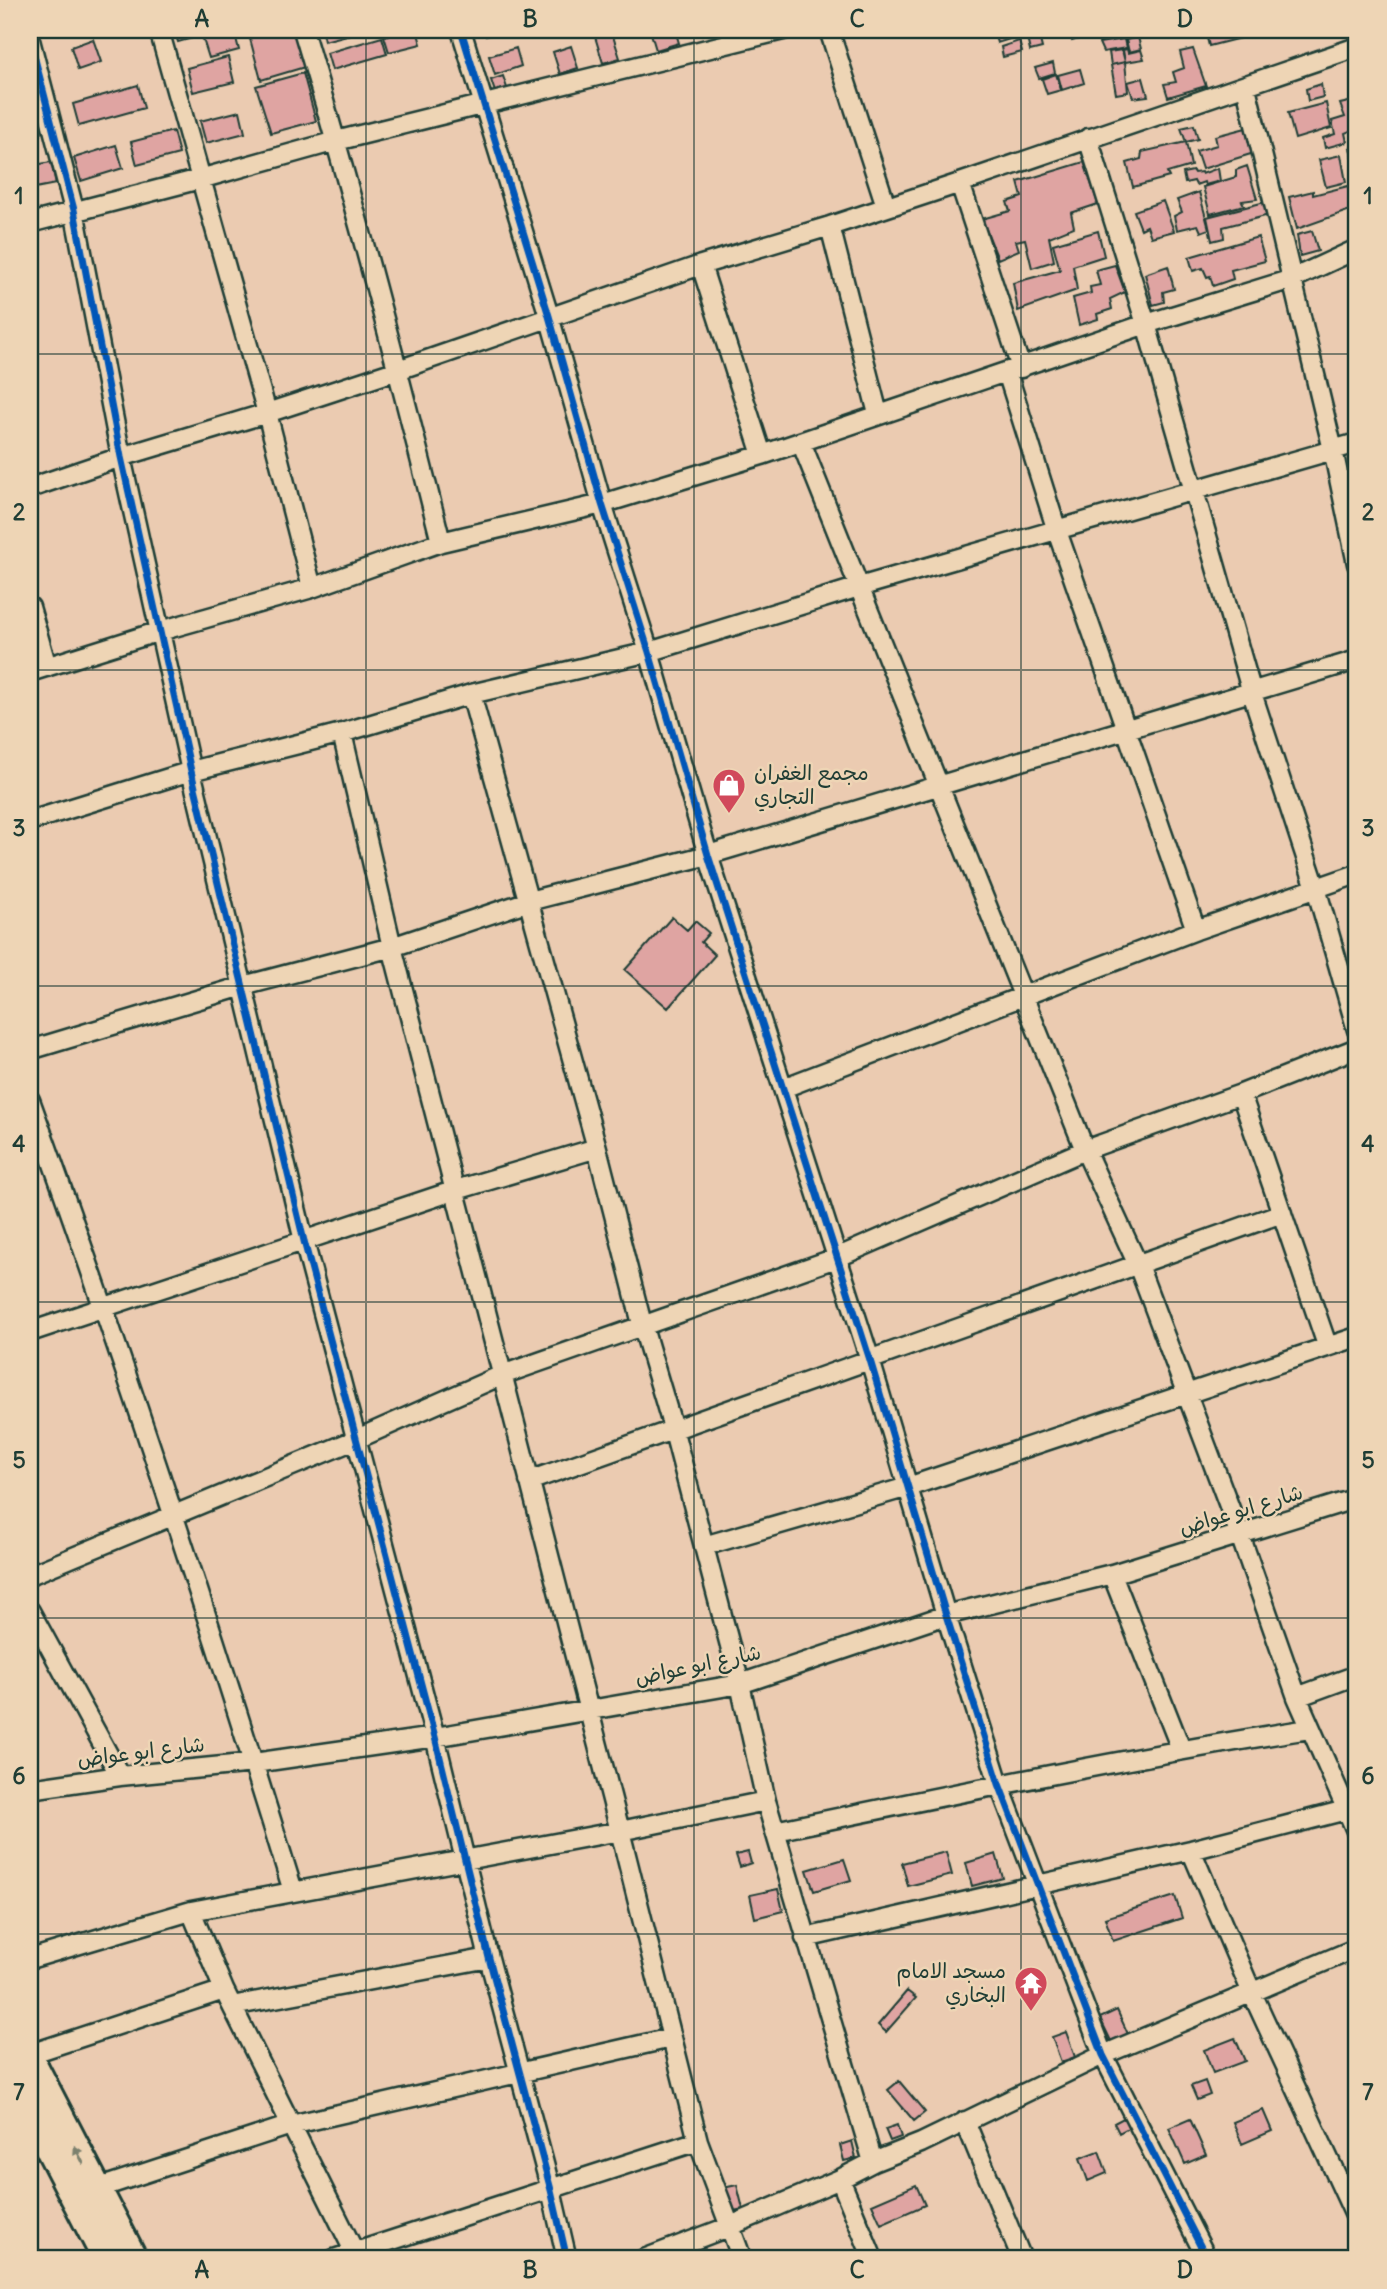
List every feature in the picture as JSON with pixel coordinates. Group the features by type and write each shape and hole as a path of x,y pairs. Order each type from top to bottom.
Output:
{"main road":[{"path":"30,2056 134,2259"},
{"path":"30,2112 106,2259"}],"street":[{"path":"159,30 267,413 312,588"},
{"path":"303,30 398,370 441,542"},
{"path":"461,30 549,316 602,504 649,652 708,855 870,1360 999,1784 1102,2055 1207,2259"},
{"path":"30,223 336,141 783,30"},
{"path":"829,30 886,206"},
{"path":"30,40 74,210 121,457 191,771 304,1241 435,1737 567,2259"},
{"path":"30,488 398,370 549,316 960,183 1357,47"},
{"path":"1246,87 1333,450 1357,564"},
{"path":"1088,138 1146,324 1252,693 1316,888 1357,1030"},
{"path":"960,183 1057,531 1196,930"},
{"path":"830,226 878,414"},
{"path":"30,607 38,669 312,588 441,542 602,504 762,455 1146,324 1292,279 1357,249"},
{"path":"701,265 762,455"},
{"path":"801,442 1085,1150 1138,1265 1240,1535 1309,1729 1357,1833"},
{"path":"30,821 191,771 342,733 471,694 649,652 859,587 1357,443"},
{"path":"30,1050 243,986 392,947 529,901 708,855 1357,660"},
{"path":"471,694 597,1148 642,1324 673,1428 740,1684 766,1801 873,2162"},
{"path":"342,733 392,947 671,2038 698,2141 742,2259"},
{"path":"783,1088 1196,930 1357,874"},
{"path":"30,1575 357,1439 502,1375 836,1258 1085,1150 1241,1094 1357,1048"},
{"path":"1241,1094 1327,1345"},
{"path":"30,1100 175,1514 293,1891"},
{"path":"30,1332 456,1190 597,1148"},
{"path":"529,1481 1282,1213"},
{"path":"704,1546 908,1488 1357,1337"},
{"name":"شارع ابو عواض","path":"30,1789 120,1776 254,1763 435,1737 740,1684 946,1615 1112,1574 1357,1498"},
{"path":"1112,1574 1181,1749"},
{"path":"30,1611 120,1776"},
{"path":"1297,1697 1357,1675"},
{"path":"775,1831 1181,1749 1309,1729"},
{"path":"30,1959 191,1911 467,1861 766,1801"},
{"path":"805,1938 1191,1850 1346,1810"},
{"path":"1191,1850 1252,1993 1357,2220"},
{"path":"191,1911 228,1998 356,2256"},
{"path":"644,2259 728,2227 840,2179 873,2162 921,2143 1102,2055 1357,1948"},
{"path":"30,2056 228,1998 489,1958"},
{"path":"96,2189 291,2125 671,2038"},
{"path":"965,2121 1022,2259"},
{"path":"334,2259 356,2256 698,2141"},
{"path":"840,2179 873,2259"},
{"path":"1352,2259 1357,2258"}],"building":[{"path":"174,30 221,30 178,42"},
{"path":"234,30 239,50 209,58 202,36"},
{"path":"266,30 297,30 308,66 261,80 249,35"},
{"path":"322,30 350,30 351,34 324,41"},
{"path":"417,30 421,44 389,52 384,36"},
{"path":"484,30 507,30 486,36"},
{"path":"593,30 611,30 620,58 603,63"},
{"path":"650,30 675,30 679,43 656,50"},
{"path":"993,30 1046,30 1038,32 1042,48 1030,51 1026,34 997,43"},
{"path":"1068,30 1086,30 1088,36 1072,41"},
{"path":"1205,30 1272,30 1209,46"},
{"path":"1348,30 1357,30 1357,37 1351,39"},
{"path":"382,37 387,54 332,70 327,53"},
{"path":"1138,37 1141,49 1129,52 1126,40"},
{"path":"93,39 101,62 78,70 71,47"},
{"path":"1124,39 1126,48 1103,52 1099,43"},
{"path":"1019,41 1022,52 1003,57 1001,47"},
{"path":"571,46 578,68 560,74 553,52"},
{"path":"516,48 521,66 495,75 489,56"},
{"path":"1127,49 1128,53 1141,50 1144,59 1125,62 1123,50"},
{"path":"1193,49 1206,86 1168,97 1164,84 1176,82 1173,72 1184,68 1180,52"},
{"path":"1122,50 1125,62 1111,65 1109,52"},
{"path":"228,57 234,82 193,92 187,68"},
{"path":"1125,62 1128,92 1116,94 1111,65"},
{"path":"1053,63 1055,73 1039,78 1035,68"},
{"path":"1080,69 1084,83 1062,90 1058,75"},
{"path":"303,73 316,121 271,133 256,86"},
{"path":"1056,74 1061,90 1047,94 1042,79"},
{"path":"503,76 507,88 495,92 491,80"},
{"path":"1143,78 1148,96 1133,98 1128,82"},
{"path":"1321,84 1323,97 1308,101 1306,89"},
{"path":"138,85 144,108 79,126 73,104"},
{"path":"1357,100 1357,128 1345,133 1347,142 1325,148 1323,138 1335,134 1332,121 1345,117 1340,104"},
{"path":"1326,103 1331,128 1295,139 1288,113"},
{"path":"240,111 245,133 206,143 200,121"},
{"path":"1194,125 1198,139 1186,142 1181,128"},
{"path":"1246,128 1254,153 1202,169 1196,151 1217,145 1215,136"},
{"path":"173,131 179,154 137,165 131,142"},
{"path":"1186,142 1191,166 1167,173 1169,177 1133,187 1127,163 1141,159 1142,152"},
{"path":"116,145 123,168 81,181 74,158"},
{"path":"1357,146 1357,159 1353,159 1350,148"},
{"path":"1341,155 1346,182 1326,187 1319,160"},
{"path":"51,162 56,184 30,189 30,166"},
{"path":"1084,162 1098,204 1071,213 1074,227 1049,237 1054,261 1032,268 1025,239 1016,241 1019,250 998,259 982,219 1010,211 1007,202 1022,197 1018,182"},
{"path":"1247,166 1257,199 1242,201 1244,205 1210,214 1203,187 1236,177 1236,170"},
{"path":"1218,168 1220,181 1205,185 1204,182 1196,185 1194,181 1185,183 1183,173 1193,171 1202,174"},
{"path":"1348,186 1353,209 1297,229 1289,197 1313,191 1313,195"},
{"path":"1199,192 1209,229 1201,232 1198,225 1177,230 1174,216 1182,212 1177,200"},
{"path":"1163,201 1174,231 1151,237 1147,226 1141,229 1134,211"},
{"path":"1265,202 1269,215 1223,227 1224,238 1212,241 1207,217"},
{"path":"1098,231 1104,256 1073,266 1077,290 1018,311 1013,283 1060,270 1053,244"},
{"path":"1312,231 1318,251 1300,256 1297,235"},
{"path":"1258,237 1265,261 1231,270 1233,279 1213,286 1210,276 1207,277 1203,268 1193,271 1189,257"},
{"path":"1115,265 1125,292 1110,299 1112,309 1097,314 1098,319 1079,325 1073,298 1091,293 1090,287 1100,285 1096,270"},
{"path":"1168,266 1174,289 1163,292 1164,302 1153,305 1145,274"},
{"path":"672,917 687,930 695,921 709,933 701,942 715,955 668,1008 625,970"},
{"path":"748,1852 751,1863 740,1867 736,1855"},
{"path":"946,1852 952,1875 908,1886 902,1863"},
{"path":"996,1854 1003,1878 972,1886 966,1863"},
{"path":"844,1859 851,1880 814,1891 807,1870"},
{"path":"778,1889 783,1911 755,1918 750,1895"},
{"path":"1175,1896 1182,1918 1113,1941 1105,1918"},
{"path":"907,1991 916,1998 886,2032 878,2025"},
{"path":"1117,2010 1128,2034 1111,2041 1100,2018"},
{"path":"1066,2032 1075,2057 1061,2062 1052,2037"},
{"path":"1235,2038 1245,2061 1213,2073 1204,2050"},
{"path":"899,2081 925,2112 914,2121 888,2090"},
{"path":"1205,2081 1210,2095 1197,2100 1191,2086"},
{"path":"1263,2110 1272,2131 1242,2144 1233,2122"},
{"path":"1129,2115 1134,2125 1119,2133 1114,2123"},
{"path":"1190,2119 1206,2155 1185,2164 1169,2128"},
{"path":"897,2125 901,2137 890,2141 885,2129"},
{"path":"852,2141 856,2158 844,2161 840,2145"},
{"path":"1099,2151 1107,2173 1088,2181 1080,2158"},
{"path":"737,2185 743,2209 729,2212 723,2188"},
{"path":"916,2185 925,2205 881,2224 872,2204"}],"cycle path":[{"path":"461,30 549,316 602,504 649,652 708,855 870,1360 999,1784 1103,2055 1207,2259"},
{"path":"30,40 74,210 121,457 191,771 304,1241 435,1737 567,2259"}],"place":[{"name":"مجمع الغفران التجاري","path":"729,815"},
{"name":"مسجد الامام البخاري","path":"1031,2013"}]}
